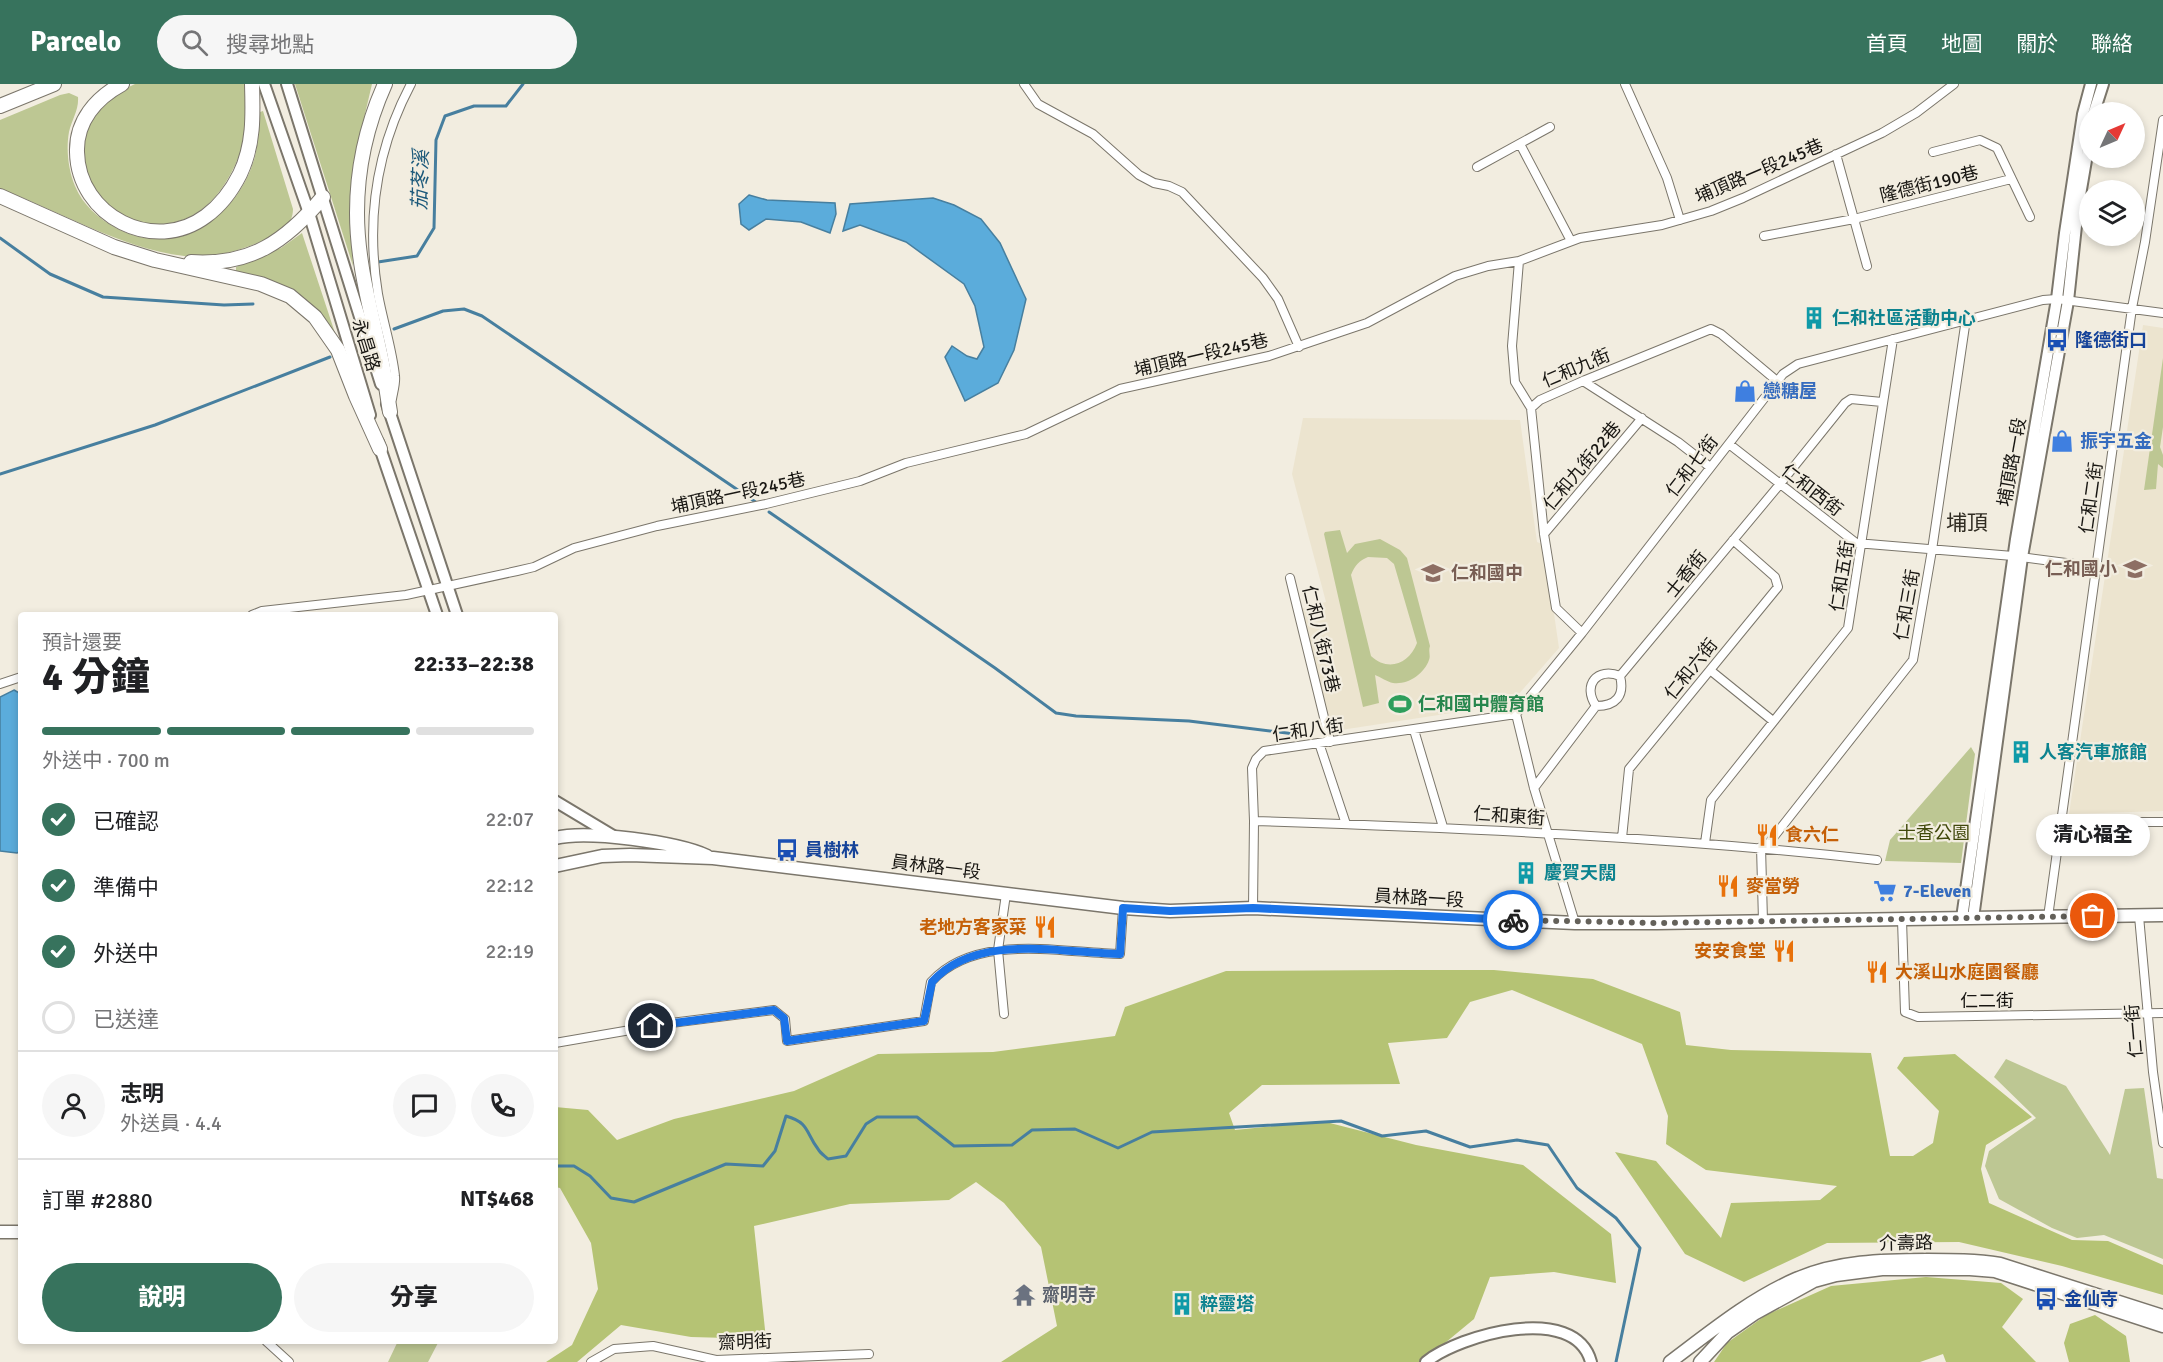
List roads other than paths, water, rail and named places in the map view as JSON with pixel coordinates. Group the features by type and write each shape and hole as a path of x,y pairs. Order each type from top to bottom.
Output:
{"highway":[{"path":"0,106 54,84"},
{"path":"122,84 99,99 88,111 77,141 77,163 82,183 92,201 105,213 137,229 157,231 172,230 205,217 230,192 240,174 251,142 252,84"},
{"path":"385,84 373,111 366,137 357,213 360,256 390,412"},
{"path":"0,196 114,247 155,260 261,284 279,290 304,305 328,332 338,350 380,449"},
{"path":"155,260 203,263 238,258 261,250 296,227 323,198"}],"main road":[{"name":"員林路一段","path":"558,838 582,835 615,838 692,849 713,858"},
{"name":"員林路一段","path":"558,865 602,856 713,858 1123,908 1170,911 1253,908 1575,923 2163,915"},
{"path":"0,1232 18,1233"},
{"name":"介壽路","path":"1670,1362 1740,1310 1794,1280 1837,1266 1883,1260 1978,1260 2000,1264 2163,1316"},
{"name":"介壽路","path":"1700,1362 1704,1355 1728,1332 1799,1287 1836,1275 1882,1269 1995,1271 2163,1326"}],"street":[{"name":"永昌路","path":"264,84 309,213 380,449 435,612"},
{"name":"永昌路","path":"287,84 455,612"},
{"path":"390,412 395,378 378,296 372,253 373,220 376,187 385,145 411,84"},
{"path":"1024,84 1038,104 1094,134 1139,175 1154,183 1182,192 1263,278 1278,299 1299,347"},
{"path":"1625,84 1667,178 1680,220"},
{"name":"埔頂路一段245巷","path":"260,612 429,591 525,569 574,548 647,528 776,502 860,481 906,463 1026,434 1120,388 1258,358 1299,347 1367,323 1455,276 1488,266 1519,261 1580,238 1662,225 1711,211 1900,123 1954,84"},
{"name":"埔頂路一段","path":"2063,300 2065,233 2080,132 2091,84"},
{"path":"2097,102 2103,84"},
{"name":"仁和二街","path":"2048,917 2132,308 2147,232 2163,120"},
{"path":"1477,167 1550,127"},
{"path":"1933,152 1980,140 1997,148 2030,217"},
{"path":"1520,144 1571,241"},
{"path":"1836,154 1868,266"},
{"name":"埔頂路一段","path":"1968,918 2018,556 2085,168"},
{"name":"隆德街190巷","path":"1764,236 1854,219 2011,179"},
{"path":"1519,261 1512,346 1513,364 1515,382 1531,408"},
{"name":"仁和七街","path":"1516,714 1582,633 1777,381 1798,364 2043,300 2063,300 2163,313"},
{"name":"仁和三街","path":"1763,848 1913,660 1932,550 1966,319"},
{"name":"仁和九街","path":"1582,633 1556,608 1544,534 1531,408 1540,400 1583,381 1711,329 1721,334 1777,381"},
{"name":"仁和五街","path":"1705,843 1711,800 1848,627 1863,544 1893,339"},
{"path":"1583,381 1678,442 1710,467"},
{"name":"士香街","path":"1534,788 1596,706 1606,706 1616,701 1621,693 1620,676 1845,403 1851,399 1882,402"},
{"name":"仁和九街22巷","path":"1544,534 1642,418"},
{"name":"仁和西街","path":"1729,444 1856,543 2018,556 2097,567"},
{"name":"仁和六街","path":"1622,838 1629,769 1778,587 1775,577 1733,540"},
{"name":"仁和八街73巷","path":"1290,578 1330,742"},
{"path":"1710,670 1773,721"},
{"path":"1596,706 1590,698 1590,688 1594,680 1601,674 1611,672 1620,676"},
{"path":"0,684 18,678"},
{"path":"1516,714 1534,788 1575,923"},
{"name":"仁和八街","path":"1253,908 1252,768 1256,759 1264,751 1516,714"},
{"path":"1414,729 1443,827"},
{"path":"1319,743 1346,824"},
{"path":"558,803 615,838"},
{"name":"仁和東街","path":"1254,821 1443,827 1705,843 1876,860"},
{"path":"2061,822 2163,822"},
{"path":"1763,848 1763,921"},
{"path":"1004,1014 998,950 1006,894"},
{"path":"558,1042 671,1023 774,1010 784,1018 787,1041 924,1021 932,982 953,966 998,950 1027,948 1120,954 1123,908"},
{"name":"仁一街","path":"2139,916 2148,1015 2159,1081 2163,1143"},
{"name":"仁二街","path":"1902,920 1905,1012 1918,1017 2163,1013"},
{"path":"1426,1362 1463,1342 1498,1331 1522,1328 1558,1331 1569,1335 1580,1341 1587,1350 1591,1362"},
{"path":"269,1344 289,1362"},
{"name":"齋明街","path":"591,1362 614,1349 653,1346 716,1360 869,1354"}],"water":[{"path":"749,195 767,200 835,203 836,214 830,233 801,222 766,219 749,230 741,224 739,204"},
{"path":"933,198 954,205 981,219 1000,243 1026,299 1014,350 998,383 965,401 945,357 952,346 967,356 977,359 984,347 975,306 964,284 906,242 860,225 843,231 850,204"},
{"path":"14,690 18,692 17,853 0,851 0,697"}],"waterway":[{"name":"茄苳溪","path":"378,262 417,256 434,228 436,140 445,116 474,106 506,106 523,84"},
{"name":"茄苳溪","path":"0,238 50,274 103,297 224,305 253,304"},
{"path":"394,329 443,311 464,309 482,316 757,503"},
{"path":"0,474 155,425 330,357"},
{"path":"769,512 995,668 1056,713 1189,721 1295,734"},
{"path":"558,1166 574,1166 590,1176 611,1198 634,1202 726,1164 763,1166 775,1151 786,1116 803,1125 819,1150 828,1159 846,1156 866,1124 877,1117 917,1117 954,1146 1012,1145 1032,1130 1075,1129 1118,1148 1152,1132 1341,1121 1382,1136 1426,1131 1470,1147 1517,1140 1548,1145 1577,1188 1616,1218 1640,1248 1616,1362"}],"place":[{"name":"仁和社區活動中心","path":"1814,318"},
{"name":"隆德街口","path":"2057,340"},
{"name":"戀糖屋","path":"1745,391"},
{"name":"振宇五金","path":"2062,441"},
{"name":"仁和國小","path":"2135,569"},
{"name":"仁和國中","path":"1433,573"},
{"name":"仁和國中體育館","path":"1400,704"},
{"name":"人客汽車旅館","path":"2021,752"},
{"name":"食六仁","path":"1767,835"},
{"name":"員樹林","path":"787,850"},
{"name":"慶賀天闊","path":"1526,873"},
{"name":"麥當勞","path":"1728,886"},
{"name":"7-Eleven","path":"1885,891"},
{"name":"清心福全","path":"2093,916"},
{"name":"老地方客家菜","path":"1045,927"},
{"name":"安安食堂","path":"1784,951"},
{"name":"大溪山水庭園餐廳","path":"1877,972"},
{"name":"齋明寺","path":"1024,1295"},
{"name":"金仙寺","path":"2046,1299"},
{"name":"粹靈塔","path":"1182,1304"}],"district":[{"name":"埔頂","path":"1967,523"}],"park label":[{"name":"士香公園","path":"1934,833"}]}
